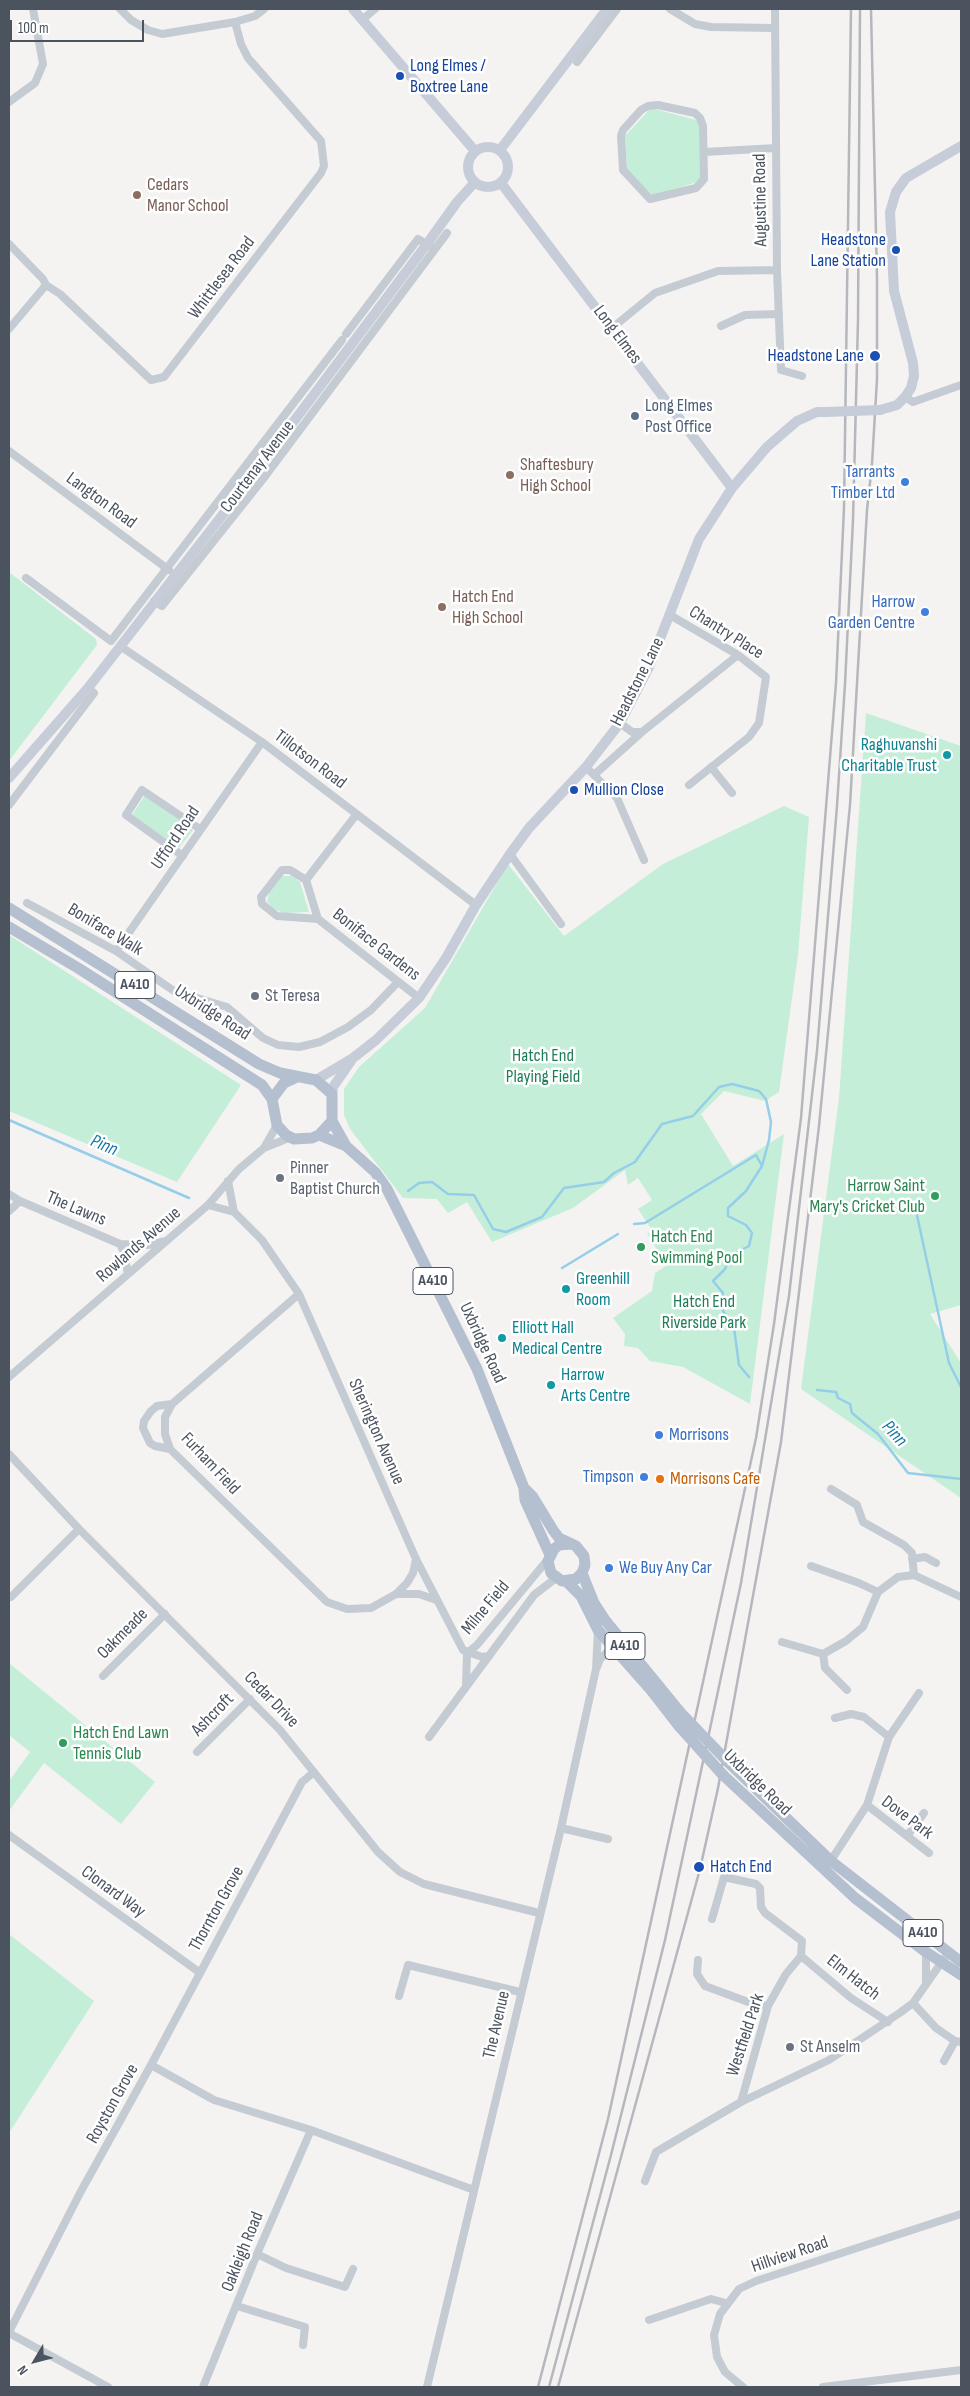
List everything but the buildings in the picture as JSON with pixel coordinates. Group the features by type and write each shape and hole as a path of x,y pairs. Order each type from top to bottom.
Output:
{"main road":[{"name":"Uxbridge Road","path":"9,908 260,1064 271,1070 316,1080"},
{"name":"Uxbridge Road","path":"9,927 86,973 262,1085 272,1100 277,1125"},
{"path":"272,1100 284,1083 297,1077"},
{"path":"316,1080 332,1094"},
{"name":"Uxbridge Road","path":"332,1094 332,1120 346,1146"},
{"path":"319,1135 332,1120"},
{"path":"277,1125 282,1132 291,1138"},
{"name":"Uxbridge Road","path":"291,1138 305,1139 319,1135 346,1146 375,1172 387,1189 477,1369 524,1488 553,1530 570,1544 576,1546 584,1556 585,1565 582,1573 594,1603 616,1643 679,1726 741,1793 827,1866 961,1962"},
{"name":"Uxbridge Road","path":"524,1488 525,1500 549,1556 548,1567 581,1596 598,1630 616,1643 855,1898 941,1963 961,1975"},
{"path":"549,1556 559,1545 570,1544"},
{"path":"561,1579 576,1579 582,1573"}],"street":[{"path":"9,102 36,83 43,64 33,9"},
{"path":"120,9 131,20 148,30 162,34 235,22 255,16 264,9"},
{"path":"353,9 475,151"},
{"path":"363,19 375,9"},
{"path":"578,62 580,52 607,9"},
{"path":"500,150 617,9"},
{"path":"670,9 695,24 711,27 774,28"},
{"name":"Augustine Road","path":"775,9 777,270 781,370 802,376"},
{"name":"Whittlesea Road","path":"9,244 43,279 46,285 60,294 151,380 164,377 321,173 324,166 321,141 248,58 241,44 235,22"},
{"path":"658,105 695,113 703,126 705,152 704,179 701,184 696,188 650,199 623,170 622,130 641,110 648,106 658,105"},
{"path":"488,146 500,150 507,158 509,164 506,178 501,183 488,187 475,182 471,177 468,165 475,151 488,146"},
{"path":"961,146 906,178 896,192 890,212 894,291 913,363 914,376 911,388 905,397 913,402 961,385"},
{"path":"705,152 776,148"},
{"name":"Courtenay Avenue","path":"20,790 9,779 88,688 115,644 338,353 431,246 457,202 475,182"},
{"name":"Long Elmes","path":"501,183 732,488"},
{"name":"Courtenay Avenue","path":"115,644 158,604 259,476 359,325 431,246 447,233"},
{"path":"612,328 655,293 709,274 718,271 777,270"},
{"path":"9,329 46,285"},
{"path":"720,326 744,315 779,314"},
{"name":"Courtenay Avenue","path":"158,604 171,571 259,476 338,353"},
{"name":"Headstone Lane","path":"316,1080 353,1058 376,1040 419,998 446,958 476,905 529,828 586,767 620,723 650,667 699,539 732,488 767,447 797,421 817,412 880,410 897,405 905,397"},
{"name":"Langton Road","path":"9,451 171,571"},
{"name":"Tillotson Road","path":"26,578 115,644 262,742 476,905"},
{"name":"Chantry Place","path":"670,615 738,655 766,677 759,723 750,737 711,767"},
{"path":"594,775 642,732 738,655"},
{"name":"Courtenay Avenue","path":"9,805 94,693 88,688"},
{"path":"620,723 632,732 642,732"},
{"name":"Ufford Road","path":"116,952 262,742"},
{"path":"586,767 617,798 644,860"},
{"path":"689,785 711,767 732,793"},
{"path":"183,856 126,815 142,790 200,829"},
{"path":"318,918 277,916 262,904 261,897 282,870 290,870 306,880 356,815"},
{"path":"510,854 561,924"},
{"name":"Boniface Gardens","path":"306,880 318,918 419,998"},
{"name":"Boniface Walk","path":"27,903 116,952 174,991 227,1007 263,1038 278,1045 299,1047 320,1042 348,1027 371,1010 398,982"},
{"name":"Headstone Lane","path":"332,1094 333,1087 353,1058"},
{"name":"Rowlands Avenue","path":"9,1377 208,1205 228,1181 264,1148 277,1125"},
{"path":"264,1148 291,1138"},
{"path":"228,1181 234,1212"},
{"name":"The Lawns","path":"9,1194 20,1201 120,1244"},
{"name":"The Lawns","path":"9,1211 20,1201"},
{"name":"Sherington Avenue","path":"208,1205 234,1212 262,1240 299,1294 416,1559 463,1650 467,1653"},
{"path":"128,1274 124,1253 120,1244 148,1244 166,1241"},
{"path":"170,1449 150,1443 144,1428 144,1421 151,1410 157,1406 172,1404 233,1349 299,1294"},
{"name":"Furham Field","path":"172,1404 166,1417 165,1425 165,1434 170,1449 327,1602 346,1609 371,1608 396,1594 413,1573 416,1559"},
{"name":"Cedar Drive","path":"9,1454 79,1529 280,1730 378,1852 400,1872 424,1884 539,1913"},
{"path":"831,1489 857,1505 863,1522 904,1545 912,1553 914,1575"},
{"path":"11,1597 79,1529"},
{"name":"Milne Field","path":"466,1685 467,1653 477,1644 549,1556"},
{"path":"912,1559 925,1557 936,1563"},
{"path":"811,1566 859,1583 878,1592"},
{"path":"782,1642 823,1654 846,1641 863,1628 878,1592 898,1577 914,1575 961,1597"},
{"name":"Milne Field","path":"429,1737 534,1595 561,1579"},
{"path":"396,1594 419,1594 436,1600"},
{"name":"Oakmeade","path":"103,1676 165,1614"},
{"name":"The Avenue","path":"427,2387 520,1992 561,1828 596,1669 598,1630"},
{"name":"The Avenue","path":"596,1669 600,1660 616,1643"},
{"path":"467,1653 482,1657 489,1656"},
{"path":"823,1654 825,1668 847,1690"},
{"name":"Dove Park","path":"827,1866 867,1805 889,1737 919,1693"},
{"name":"Ashcroft","path":"197,1752 250,1699"},
{"path":"834,1718 851,1714 864,1717 889,1737"},
{"name":"Thornton Grove","path":"151,2065 302,1782 314,1772"},
{"name":"Dove Park","path":"867,1805 930,1853"},
{"path":"907,1836 924,1813"},
{"path":"561,1828 609,1840"},
{"name":"Clonard Way","path":"9,1835 199,1972"},
{"path":"712,1919 724,1877 756,1884 760,1888 761,1907 765,1913 802,1940 801,1956"},
{"path":"926,1952 926,1984"},
{"name":"Westfield Park","path":"645,2181 656,2152 741,2102 829,2060 888,2022 912,2003 948,1953"},
{"name":"Westfield Park","path":"741,2102 768,2006 786,1974 801,1956"},
{"name":"Elm Hatch","path":"801,1956 851,1998 888,2022"},
{"path":"698,1960 697,1974 705,1986 751,2003 768,2006"},
{"path":"398,1996 408,1965 520,1992"},
{"path":"912,2003 936,2028 958,2042 944,2061"},
{"name":"Royston Grove","path":"9,2332 80,2193 151,2065 214,2100 311,2130 474,2190"},
{"name":"Oakleigh Road","path":"204,2387 257,2254 311,2130"},
{"name":"Hillview Road","path":"743,2387 725,2372 717,2357 714,2335 720,2314 726,2303 739,2289 756,2281 961,2214"},
{"path":"257,2254 286,2268 345,2287 353,2269"},
{"path":"650,2320 710,2299 726,2303"},
{"path":"237,2306 304,2327 303,2345"},
{"path":"9,2332 108,2387"},
{"path":"823,2387 883,2384 961,2370"}],"green space":[{"path":"651,108 700,121 700,181 653,196 627,171 625,136"},
{"path":"9,572 96,639 97,645 9,761"},
{"path":"866,713 961,746 961,1305 930,1314 961,1363 961,1498 801,1389 839,1098"},
{"path":"145,795 193,830 179,848 132,815"},
{"name":"Hatch End Playing Field","path":"784,806 809,817 798,955 779,1092 765,1101 724,1091 701,1114 733,1166 784,1134 750,1404 683,1367 650,1361 638,1348 624,1346 625,1334 613,1318 652,1291 655,1273 667,1265 647,1234 652,1230 638,1209 652,1200 638,1178 628,1185 625,1170 573,1208 492,1242 467,1202 448,1213 437,1199 403,1198 350,1129 344,1115 344,1089 359,1067 425,1008 508,864 564,936 663,864"},
{"path":"282,876 292,876 300,882 309,912 284,913 274,909 267,902 269,893"},
{"path":"9,935 241,1085 177,1182 9,1111"},
{"name":"Hatch End Lawn Tennis Club","path":"9,1663 155,1782 121,1824 44,1763 9,1811 9,1781 30,1752 9,1735"},
{"path":"9,1934 94,2001 9,2133"}],"waterway":[{"path":"408,1191 419,1183 432,1182 448,1194 474,1195 493,1229 506,1232 542,1217 564,1188 604,1182 614,1173 635,1162 662,1124 693,1116 719,1087 732,1084 759,1091 766,1099 771,1122 769,1140 762,1166 746,1191 728,1208 728,1216 746,1225 752,1233 749,1246 731,1255 725,1269 713,1281 723,1293 723,1311 734,1328 739,1365 749,1377"},
{"name":"Pinn","path":"9,1120 189,1198"},
{"path":"634,1224 645,1223 756,1155 762,1166"},
{"path":"915,1206 949,1363 961,1387"},
{"path":"562,1268 618,1234"},
{"name":"Pinn","path":"817,1390 836,1392 838,1398 850,1404 852,1413 878,1434 908,1473 961,1479"}],"railway":[{"path":"538,2387 608,2119 756,1438 774,1324 801,1118 836,683 844,508 851,9"},
{"path":"549,2387 611,2155 665,1940 741,1583 789,1296 817,1051 845,684 853,520 858,320 860,9"},
{"path":"558,2387 700,1869 718,1788 781,1442 819,1126 850,805 867,510 872,464 877,379 877,279 871,9"}],"place":[{"name":"Long Elmes / Boxtree Lane","path":"400,76"},
{"name":"Cedars Manor School","path":"137,195"},
{"name":"Headstone Lane Station","path":"896,250"},
{"name":"Headstone Lane","path":"875,356"},
{"name":"Long Elmes Post Office","path":"635,416"},
{"name":"Shaftesbury High School","path":"510,475"},
{"name":"Tarrants Timber Ltd","path":"905,482"},
{"name":"Hatch End High School","path":"442,607"},
{"name":"Harrow Garden Centre","path":"925,612"},
{"name":"Raghuvanshi Charitable Trust","path":"947,755"},
{"name":"Mullion Close","path":"574,790"},
{"name":"St Teresa","path":"255,996"},
{"name":"Pinner Baptist Church","path":"280,1178"},
{"name":"Harrow Saint Mary's Cricket Club","path":"935,1196"},
{"name":"Hatch End Swimming Pool","path":"641,1247"},
{"name":"Greenhill Room","path":"566,1289"},
{"name":"Elliott Hall Medical Centre","path":"502,1338"},
{"name":"Harrow Arts Centre","path":"551,1385"},
{"name":"Morrisons","path":"659,1435"},
{"name":"Timpson","path":"644,1477"},
{"name":"Morrisons Cafe","path":"660,1479"},
{"name":"We Buy Any Car","path":"609,1568"},
{"name":"Hatch End Lawn Tennis Club","path":"63,1743"},
{"name":"Hatch End","path":"699,1867"},
{"name":"St Anselm","path":"790,2047"}],"park label":[{"name":"Hatch End Riverside Park","path":"704,1312"}]}
